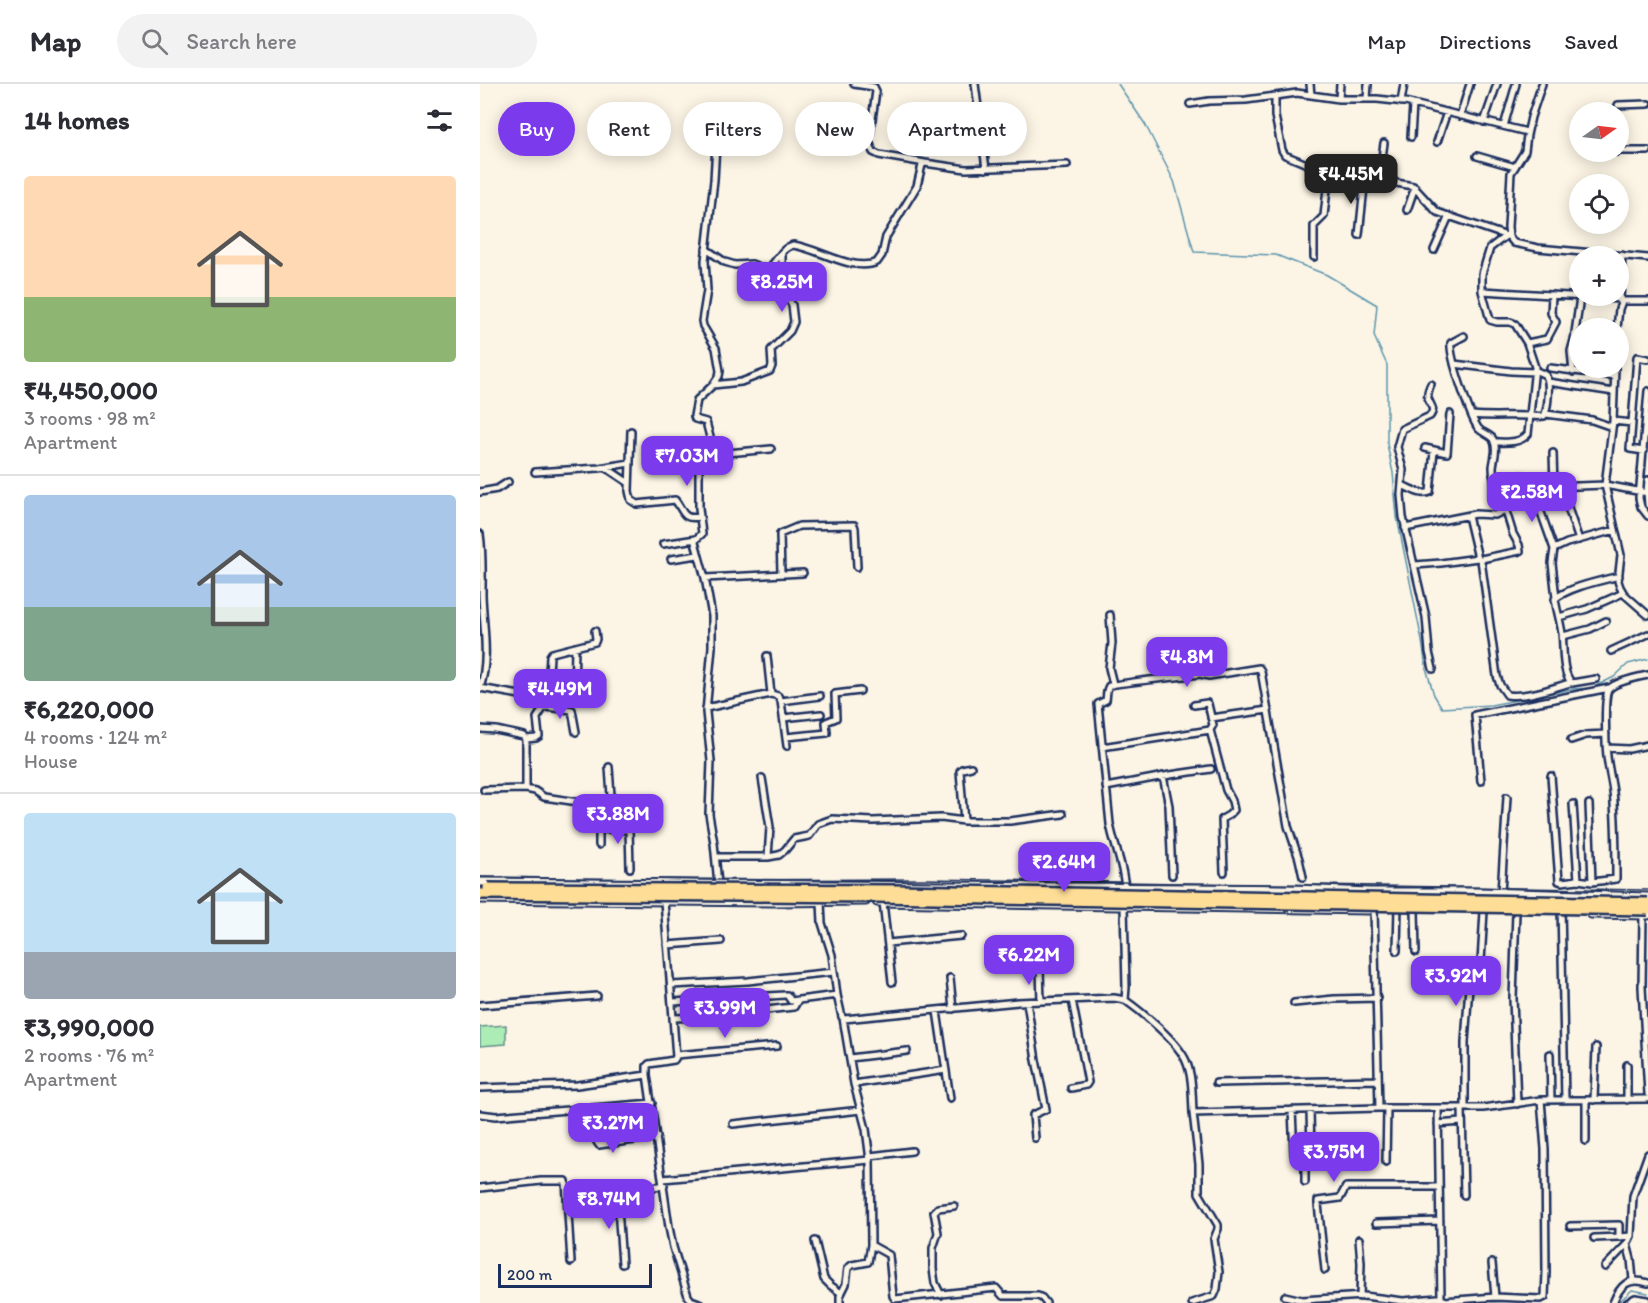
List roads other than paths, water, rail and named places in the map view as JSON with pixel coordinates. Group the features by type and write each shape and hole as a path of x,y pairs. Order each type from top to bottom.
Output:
{"highway":[{"path":"480,888 894,890 1648,903"},
{"path":"480,894 873,897 1646,913"}],"street":[{"path":"854,84 874,87 876,91 869,141 873,152 879,155 966,169 1067,165"},
{"path":"975,84 986,169"},
{"path":"1310,84 1311,95"},
{"path":"1339,99 1340,84"},
{"path":"1367,99 1368,84"},
{"path":"1401,102 1404,84"},
{"path":"1460,116 1470,84"},
{"path":"1484,122 1497,84"},
{"path":"1504,126 1516,84"},
{"path":"1542,84 1527,132 1524,155 1512,173 1508,235 1515,243 1569,251"},
{"path":"1190,104 1297,93 1339,99 1401,102 1527,132"},
{"path":"1275,97 1275,116 1283,153 1288,156 1315,168 1415,188 1434,210 1508,235"},
{"path":"1629,105 1648,104"},
{"path":"1411,137 1413,105"},
{"path":"1437,142 1447,112"},
{"path":"1379,180 1384,143"},
{"path":"1629,152 1648,151"},
{"path":"700,463 715,460 716,454 716,444 711,441 706,422 694,422 697,400 719,376 720,362 717,348 702,321 707,290 705,263 715,156"},
{"path":"1478,156 1515,167"},
{"path":"767,270 787,247 795,246 848,262 870,264 877,262 882,255 886,237 915,190 922,165 925,163"},
{"path":"1314,257 1314,226 1324,216 1329,171"},
{"path":"1359,235 1365,178"},
{"path":"1407,210 1415,188"},
{"path":"1434,250 1449,216"},
{"path":"1494,442 1514,441 1526,437 1531,416 1535,371 1527,343 1513,322 1490,320 1482,291 1482,274 1488,251 1508,235"},
{"path":"706,249 732,265 752,264 774,274 792,305 794,322 790,331 771,350 770,371 741,382 713,385"},
{"path":"782,288 783,251"},
{"path":"1629,256 1648,258"},
{"path":"1482,291 1569,296"},
{"path":"1527,343 1546,339 1556,325 1556,320 1551,313 1552,295"},
{"path":"1629,301 1648,301"},
{"path":"1415,565 1520,551 1499,498 1493,475 1494,442 1478,427 1454,364 1450,344 1455,339 1464,336"},
{"path":"1644,451 1630,449 1636,357 1648,358"},
{"path":"1454,364 1511,371 1535,371 1546,376 1548,382 1546,414"},
{"path":"1550,368 1569,371"},
{"path":"1614,378 1613,424 1605,485 1621,555 1619,584 1623,593 1648,615"},
{"path":"1548,382 1614,392"},
{"path":"1431,384 1428,396 1433,412 1430,416 1403,428 1397,442 1397,451 1403,470 1402,501 1406,528 1426,617 1433,669"},
{"path":"1648,391 1644,451 1645,492 1648,505"},
{"path":"1425,448 1447,453 1450,414"},
{"path":"1473,415 1542,417 1546,414 1613,424 1632,423"},
{"path":"631,431 629,496 633,502 646,504 675,500 686,517 690,519 699,517"},
{"path":"663,544 696,539 702,534 698,498 700,463 695,447"},
{"path":"716,454 771,449"},
{"path":"1402,485 1420,493 1430,492 1434,451"},
{"path":"1553,453 1554,487"},
{"path":"535,472 630,463"},
{"path":"605,467 629,483"},
{"path":"1493,475 1527,476 1554,549 1552,562 1563,636 1562,650 1570,683"},
{"path":"1648,480 1640,504 1648,516"},
{"path":"480,492 497,489 508,482"},
{"path":"1406,528 1478,514 1495,515 1502,512 1504,506 1532,491 1554,487 1605,485 1645,492"},
{"path":"1563,486 1580,540"},
{"path":"1468,516 1479,558 1497,676 1505,693 1509,696 1520,695 1596,679"},
{"path":"781,574 780,534 801,526 854,525 857,567"},
{"path":"1554,549 1615,530"},
{"path":"480,534 484,672 480,688 525,695 531,693 545,682 551,655 595,642 594,631"},
{"path":"696,539 695,545 711,606 713,629 706,708 711,761 709,814 716,856 717,884"},
{"path":"671,559 698,555"},
{"path":"705,578 803,573"},
{"path":"1556,598 1619,576"},
{"path":"1559,617 1587,609 1623,593"},
{"path":"1110,615 1112,644 1108,668 1113,684"},
{"path":"1563,636 1590,629 1606,621"},
{"path":"1611,651 1648,634"},
{"path":"574,647 574,695"},
{"path":"767,656 771,694"},
{"path":"1125,889 1124,875 1112,833 1097,705 1106,700 1108,688 1113,684 1200,674 1209,676 1259,668 1262,671 1288,826 1303,877"},
{"path":"1481,781 1475,715 1609,688 1627,680 1648,675"},
{"path":"480,729 521,735 526,739 538,738 537,718 549,697 545,682"},
{"path":"1551,776 1558,881 1562,882 1578,876 1592,882 1616,879 1613,787 1607,759 1606,734 1606,697 1609,688"},
{"path":"786,737 827,733 826,721 836,717 835,694 860,691"},
{"path":"706,708 771,694 778,696 781,701 787,746"},
{"path":"781,701 820,696"},
{"path":"1194,705 1208,704 1213,725 1210,730 1226,790 1234,810 1222,819 1224,872"},
{"path":"545,707 572,710 576,732"},
{"path":"1211,718 1268,710"},
{"path":"783,718 821,714"},
{"path":"1102,747 1210,730"},
{"path":"1571,740 1586,735 1606,734"},
{"path":"526,739 525,786 527,789"},
{"path":"1607,748 1629,749 1648,745"},
{"path":"599,845 599,812 614,808 609,767"},
{"path":"964,821 960,770 971,767"},
{"path":"1106,787 1211,769"},
{"path":"1163,776 1169,806 1172,875"},
{"path":"762,778 770,827 768,857"},
{"path":"484,790 527,789 535,791 544,797 579,803 582,819 598,819"},
{"path":"1501,893 1507,797"},
{"path":"1573,804 1578,876"},
{"path":"1589,804 1592,882"},
{"path":"951,818 962,811"},
{"path":"716,856 768,857 782,853 793,840 811,835 818,824 826,820 877,821 951,818 964,821 1015,821 1063,814"},
{"path":"599,829 629,830 630,868"},
{"path":"480,882 1059,886 1648,897"},
{"path":"647,901 648,883"},
{"path":"793,902 794,884"},
{"path":"1150,889 1150,907"},
{"path":"1397,951 1398,892"},
{"path":"1561,895 1565,1100"},
{"path":"480,899 883,902 1646,913 1642,987 1646,1008 1648,1094"},
{"path":"664,901 676,1055 674,1060 648,1065 647,1074 672,1240 689,1298 699,1303"},
{"path":"821,902 822,923 832,955 837,995 870,1158 871,1245 868,1262 848,1268 840,1303"},
{"path":"883,902 892,982"},
{"path":"1124,906 1125,1000"},
{"path":"1374,910 1379,1108"},
{"path":"1415,910 1416,952"},
{"path":"1464,1195 1462,1122 1469,967 1481,962 1484,911"},
{"path":"1516,912 1513,998 1517,1104"},
{"path":"888,943 961,936"},
{"path":"667,945 721,941"},
{"path":"1040,969 1041,1001"},
{"path":"671,985 748,981 834,972"},
{"path":"950,978 953,1009"},
{"path":"673,1002 784,996 791,1000 798,1000 837,995"},
{"path":"480,1005 597,996"},
{"path":"843,1018 1027,1002 1114,998 1125,1000 1137,1008 1179,1048 1186,1062 1192,1088 1199,1164 1199,1193 1218,1225 1214,1239 1219,1272 1217,1289 1212,1298 1192,1303"},
{"path":"1294,1003 1377,998"},
{"path":"674,1018 794,1007 798,1000"},
{"path":"1071,1088 1086,1085 1088,1082 1072,1000"},
{"path":"1027,1002 1046,1107 1045,1110 1033,1115 1035,1138"},
{"path":"937,1011 950,1098"},
{"path":"676,1055 777,1046"},
{"path":"1594,1100 1596,1047"},
{"path":"850,1059 907,1051"},
{"path":"1550,1054 1551,1100"},
{"path":"1627,1065 1627,1100"},
{"path":"854,1084 946,1070"},
{"path":"480,1088 577,1085 647,1074"},
{"path":"1216,1083 1378,1080"},
{"path":"1193,1113 1483,1108 1541,1100 1648,1100"},
{"path":"1284,1296 1302,1300 1360,1296 1403,1301 1456,1301 1528,1300 1541,1299 1545,1296 1545,1149 1541,1100"},
{"path":"1586,1100 1586,1141"},
{"path":"480,1114 496,1116 652,1103"},
{"path":"1386,1162 1387,1108"},
{"path":"1438,1108 1443,1301"},
{"path":"733,1124 861,1110"},
{"path":"1292,1110 1293,1154"},
{"path":"1310,1110 1311,1152"},
{"path":"1438,1124 1462,1122"},
{"path":"596,1132 599,1144 657,1137"},
{"path":"588,1196 617,1194 664,1182 912,1151"},
{"path":"1305,1182 1304,1156 1316,1151 1317,1166"},
{"path":"1605,1267 1627,1244 1630,1236 1633,1196 1648,1154"},
{"path":"480,1188 541,1181 566,1181 572,1262"},
{"path":"1325,1270 1318,1201 1340,1198 1346,1187 1439,1187"},
{"path":"617,1194 622,1264"},
{"path":"941,1295 935,1283 933,1269 933,1248 938,1233 934,1212 938,1208 954,1206"},
{"path":"1376,1223 1440,1221"},
{"path":"1570,1226 1618,1225 1619,1237"},
{"path":"1594,1238 1630,1236"},
{"path":"1359,1239 1360,1296"},
{"path":"815,1241 824,1279 841,1293"},
{"path":"1627,1244 1633,1280"},
{"path":"871,1245 889,1255 894,1299 996,1288 1005,1297 1018,1300 1038,1296 1046,1303"},
{"path":"1491,1299 1492,1263"},
{"path":"1613,1303 1625,1283 1633,1280 1648,1283"},
{"path":"1618,1294 1628,1301 1637,1298 1648,1300"}],"waterway":[{"path":"1118,84 1145,124 1174,181 1194,252 1276,255 1327,275 1377,305 1374,336 1387,365 1387,444 1393,473 1397,517 1426,668 1434,695 1442,708 1491,705 1572,689 1592,688 1614,677 1628,664 1648,659"},
{"path":"1620,1303 1632,1290 1648,1293"},
{"path":"1491,1302 1516,1301"},
{"path":"1520,1301 1527,1302"},
{"path":"1463,1303 1487,1302"},
{"path":"1426,1303 1440,1303"}],"railway":[{"path":"480,877 716,880 925,879 1648,890"}]}
